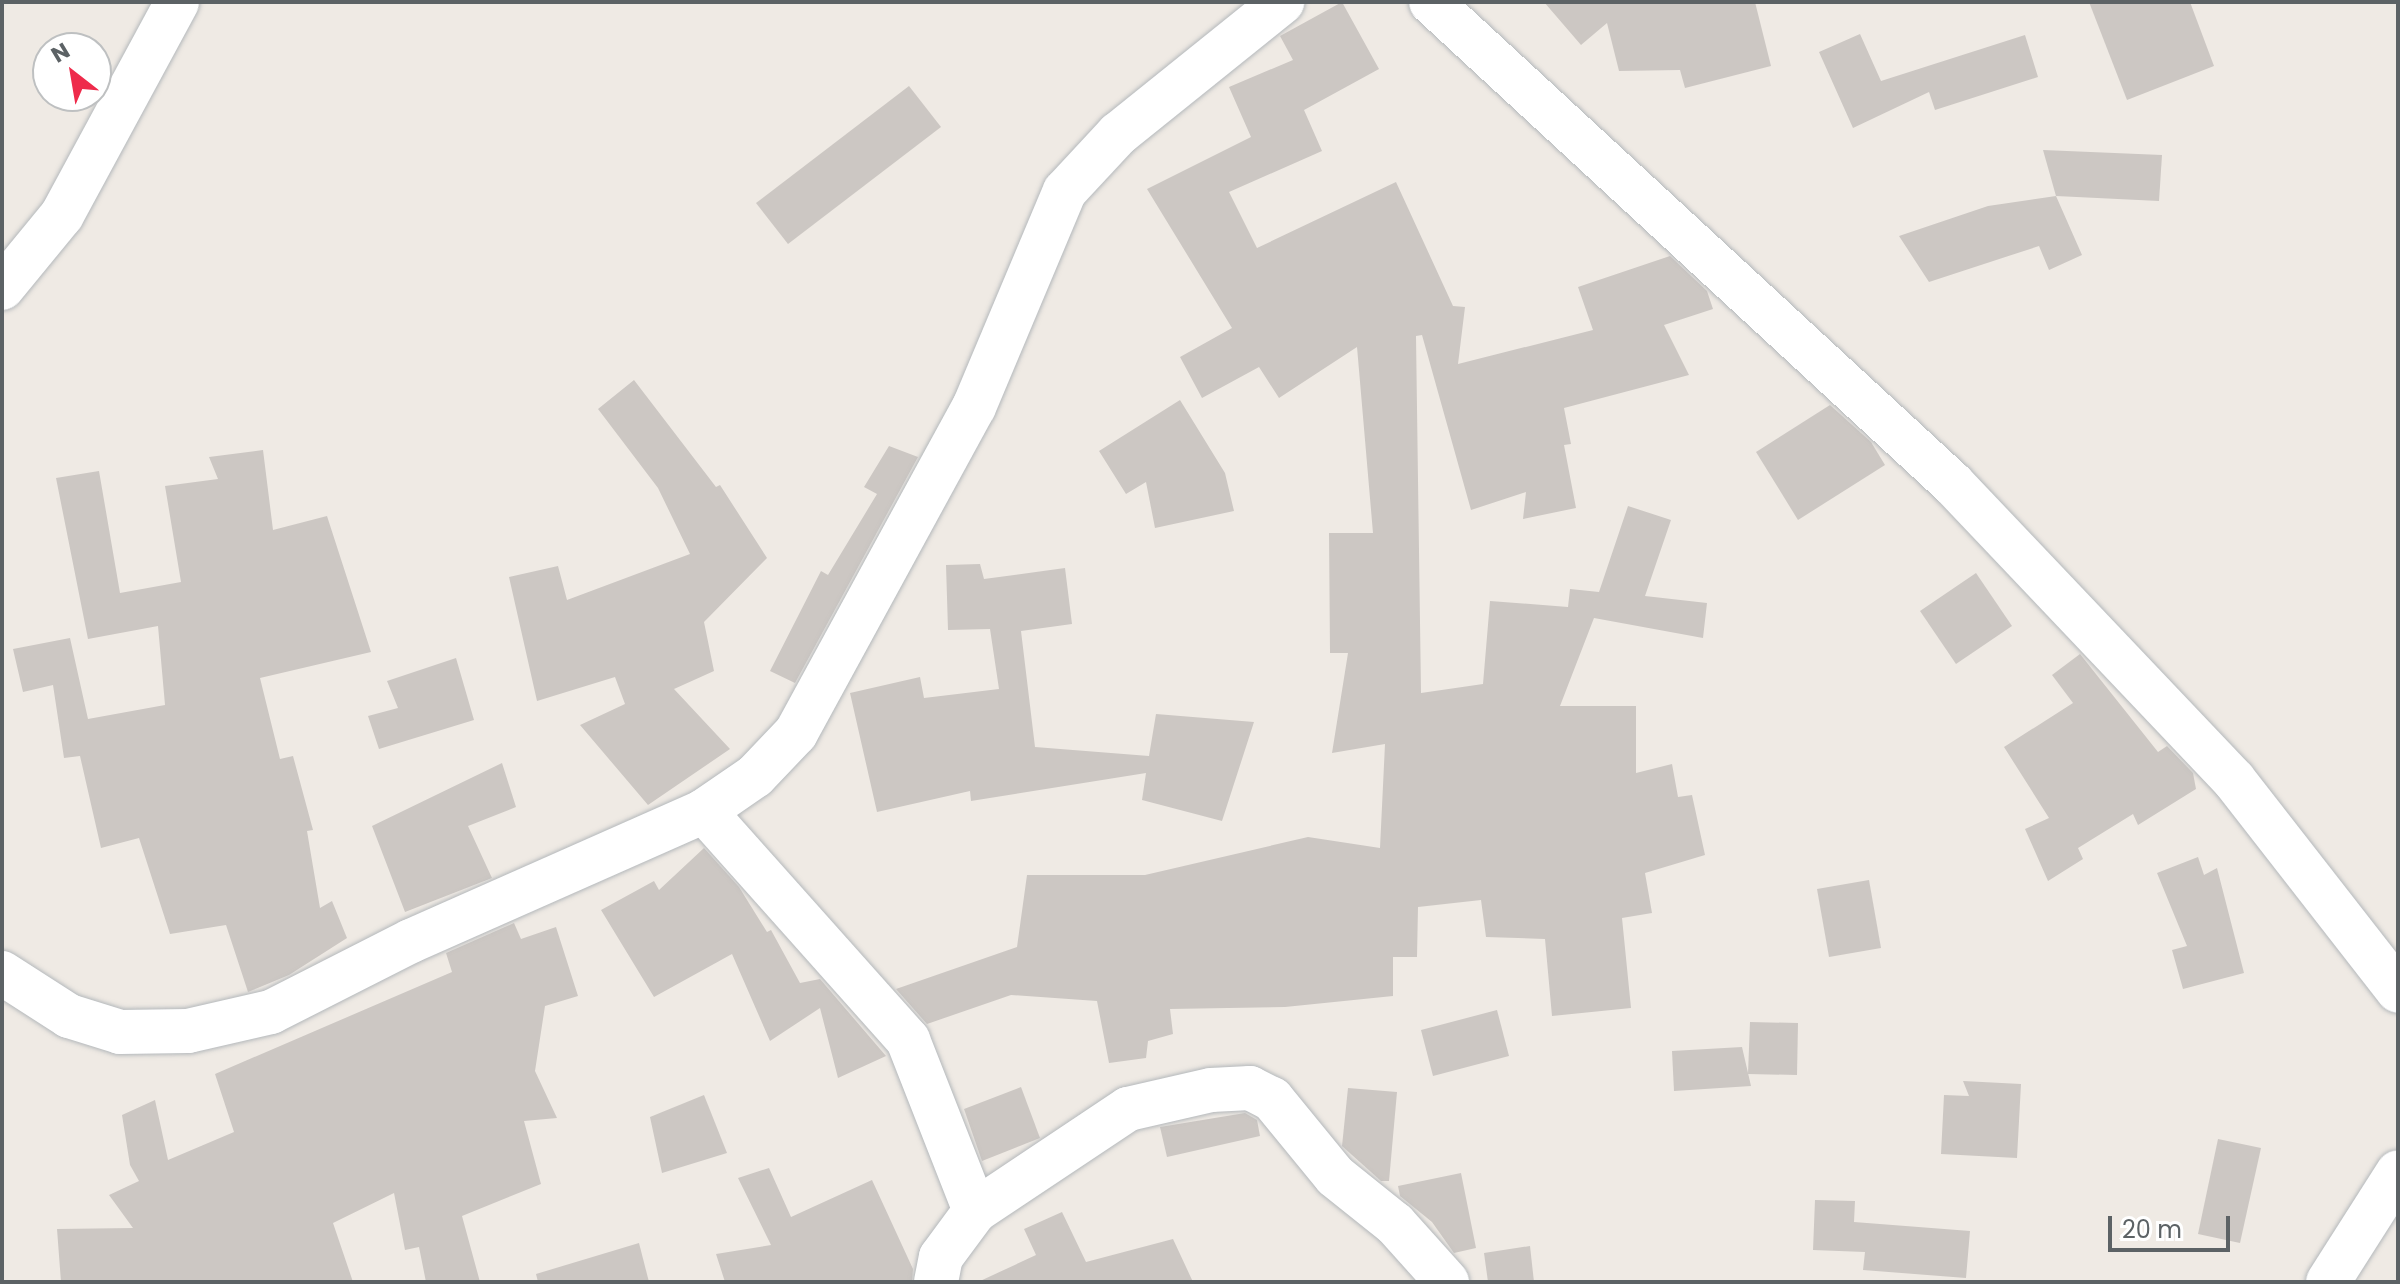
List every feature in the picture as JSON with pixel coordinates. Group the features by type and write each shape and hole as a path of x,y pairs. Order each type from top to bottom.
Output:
{"street":[{"path":"2,288 62,215 177,2"},
{"path":"2,973 69,1016 120,1032 188,1031 271,1012 411,941 704,811 755,776 796,733 974,407 1065,191 1118,134 1282,2"},
{"path":"1431,2 1953,484 2234,780 2398,991"},
{"path":"704,811 908,1040 975,1211"},
{"path":"936,1282 941,1257 975,1211 1128,1109 1211,1090 1250,1088 1272,1099 1335,1176 1395,1224 1447,1282"},
{"path":"2328,1282 2398,1172"}],"building":[{"path":"1342,2 1379,69 1304,110 1322,151 1229,192 1257,248 1396,182 1453,306 1465,307 1458,364 1593,330 1578,287 1670,256 1707,291 1713,309 1664,325 1689,375 1564,408 1571,444 1564,445 1576,508 1523,519 1526,492 1471,510 1422,335 1416,336 1421,693 1483,684 1490,601 1568,607 1570,589 1599,592 1628,506 1671,520 1645,596 1707,603 1703,638 1594,618 1560,706 1636,706 1636,773 1672,764 1678,797 1692,795 1705,855 1645,873 1652,913 1622,918 1631,1008 1552,1016 1545,939 1486,937 1481,900 1418,907 1417,957 1393,957 1393,996 1285,1007 1170,1009 1173,1034 1148,1041 1146,1058 1109,1063 1097,1001 1011,995 927,1024 896,989 1017,947 1027,875 1145,875 1308,837 1380,848 1385,744 1332,753 1348,653 1330,653 1329,533 1373,533 1357,347 1279,398 1259,367 1202,398 1180,357 1232,328 1147,189 1251,137 1229,87 1293,60 1280,36"},
{"path":"1544,2 1755,2 1771,66 1685,88 1680,70 1619,71 1607,23 1581,45"},
{"path":"2089,2 2190,2 2214,66 2127,100"},
{"path":"1860,34 1881,81 2025,35 2038,77 1935,110 1929,92 1853,128 1819,52"},
{"path":"909,86 941,127 788,244 756,203"},
{"path":"2043,150 2162,155 2159,201 2056,196"},
{"path":"2056,196 2082,255 2049,270 2039,246 1929,282 1899,236 1988,206"},
{"path":"634,380 716,487 720,485 767,558 704,622 714,671 674,689 730,749 648,805 580,725 625,704 615,677 537,701 509,577 558,566 567,600 690,554 658,488 598,409"},
{"path":"1180,400 1225,473 1234,511 1155,528 1146,482 1126,494 1099,451"},
{"path":"1830,405 1871,442 1885,465 1798,520 1756,452"},
{"path":"889,446 918,457 795,683 770,671 821,571 828,575 877,494 864,487"},
{"path":"263,450 273,530 327,516 371,652 260,678 280,759 293,756 313,830 307,831 320,908 332,901 347,938 289,975 248,992 226,925 170,934 139,838 101,848 80,756 64,758 53,685 23,692 13,649 70,638 88,719 165,705 158,626 88,639 56,478 99,471 120,593 181,582 165,486 218,479 209,457"},
{"path":"980,564 984,579 1065,568 1072,624 1021,631 1035,747 1149,756 1156,714 1254,722 1222,821 1142,800 1146,773 971,801 970,791 877,812 850,693 920,677 924,698 999,689 990,629 948,630 946,565"},
{"path":"1976,573 2012,626 1956,664 1920,611"},
{"path":"2080,654 2158,752 2167,746 2193,773 2196,789 2138,825 2133,814 2078,848 2083,859 2048,881 2025,829 2049,818 2004,747 2073,703 2052,675"},
{"path":"456,658 474,720 379,749 368,716 398,708 387,681"},
{"path":"502,763 516,807 468,826 492,878 405,912 372,826"},
{"path":"704,848 739,887 767,932 771,930 800,983 820,979 886,1056 838,1078 820,1008 770,1041 732,954 654,997 601,910 654,881 659,890"},
{"path":"2198,857 2204,875 2217,868 2244,973 2183,989 2172,950 2187,946 2157,873"},
{"path":"1869,880 1881,948 1829,957 1817,889"},
{"path":"514,923 521,939 556,927 578,996 545,1006 535,1071 557,1118 524,1121 541,1184 462,1216 480,1282 426,1282 419,1247 405,1250 394,1193 333,1223 353,1282 61,1282 57,1229 133,1228 109,1195 139,1181 130,1165 122,1115 155,1100 168,1160 234,1132 215,1074 452,972 446,953"},
{"path":"1497,1010 1509,1056 1433,1076 1421,1030"},
{"path":"1750,1022 1798,1023 1797,1075 1748,1074"},
{"path":"1742,1047 1751,1086 1674,1091 1672,1051"},
{"path":"1963,1081 2021,1084 2017,1158 1941,1154 1944,1095 1969,1096"},
{"path":"1021,1087 1040,1138 982,1161 964,1109"},
{"path":"1348,1088 1397,1092 1389,1181 1381,1181 1342,1146"},
{"path":"704,1095 727,1153 662,1173 650,1117"},
{"path":"1245,1113 1257,1120 1260,1136 1167,1157 1160,1127"},
{"path":"2218,1139 2261,1148 2240,1243 2198,1234"},
{"path":"769,1168 791,1217 872,1180 913,1269 912,1282 725,1282 716,1254 771,1245 738,1178"},
{"path":"1461,1173 1476,1248 1454,1253 1432,1222 1400,1196 1398,1186"},
{"path":"1815,1200 1855,1201 1854,1222 1970,1231 1966,1278 1863,1270 1865,1252 1813,1250"},
{"path":"1062,1212 1086,1262 1173,1239 1193,1282 978,1282 1036,1255 1024,1229"},
{"path":"639,1243 649,1282 538,1282 536,1274"},
{"path":"1530,1246 1534,1282 1488,1282 1484,1253"}]}
